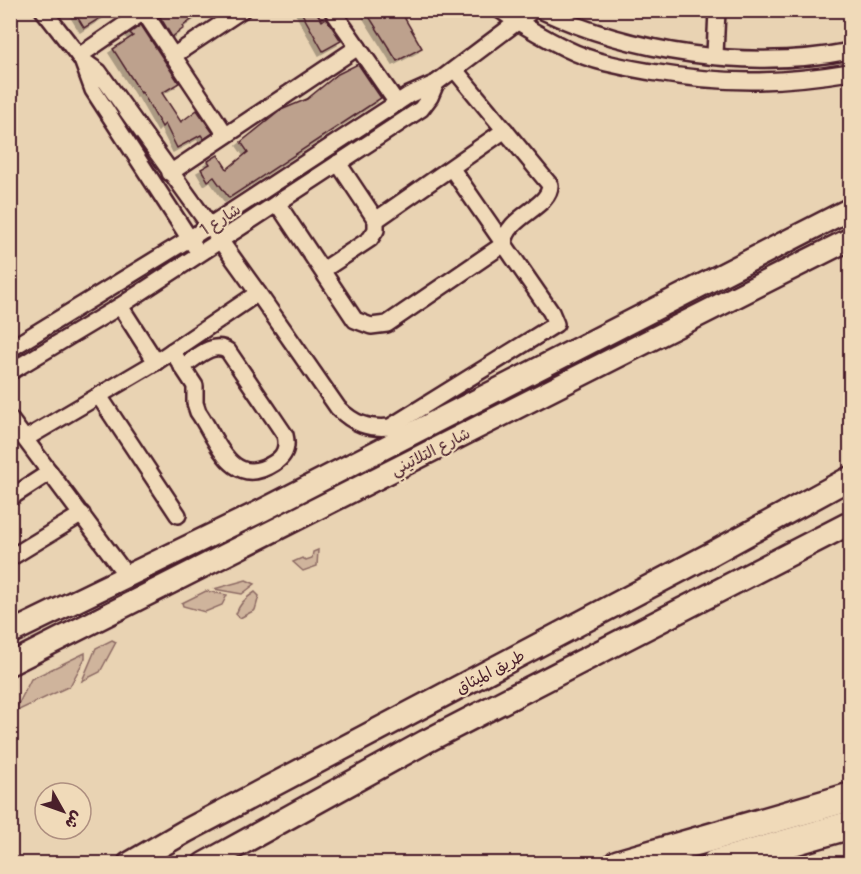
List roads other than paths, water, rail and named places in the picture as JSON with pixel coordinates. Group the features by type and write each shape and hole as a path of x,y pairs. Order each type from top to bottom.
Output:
{"highway":[{"path":"618,864 850,797"},
{"path":"715,864 850,825"}],"main road":[{"name":"شارع التلاتيني","path":"10,633 273,505 850,209"},
{"name":"شارع التلاتيني","path":"10,664 329,505 406,463 850,239"},
{"name":"طريق الميثاق","path":"129,864 186,831 850,478"},
{"name":"طريق الميثاق","path":"204,863 425,742 850,523"},
{"path":"410,713 425,742"},
{"path":"186,831 199,836 203,841 206,848 204,863"}],"street":[{"path":"43,10 80,58 93,90 200,254"},
{"path":"173,56 242,10"},
{"path":"500,10 569,50 617,66 711,80 759,82 807,79 850,72"},
{"name":"شارع 1","path":"10,349 189,239 397,103 436,83 533,10"},
{"path":"540,10 572,25 664,50 759,60 850,51"},
{"path":"715,55 717,10"},
{"path":"80,58 127,16 145,11 226,135"},
{"path":"339,13 358,47 397,103"},
{"path":"170,173 358,47"},
{"path":"80,58 99,72 258,292 338,408 348,418 361,425 376,428 390,427 556,324 551,312 452,169"},
{"path":"454,70 548,182 550,189 547,196 514,223 504,237 504,244"},
{"name":"شارع 1","path":"10,372 120,306 420,109 430,97 436,83"},
{"path":"376,220 505,130"},
{"path":"323,270 370,239 376,230 376,220 338,163"},
{"path":"277,203 356,320 363,324 379,326 387,324 504,244"},
{"path":"26,439 156,362 258,292"},
{"path":"120,306 156,362"},
{"path":"172,351 195,386 195,403 198,412 232,465 243,471 256,472 280,459 286,450 285,435 228,351 222,347 214,347 183,367"},
{"path":"99,396 177,515"},
{"path":"10,419 127,576"},
{"path":"10,498 50,472"},
{"path":"10,558 82,514"}]}
